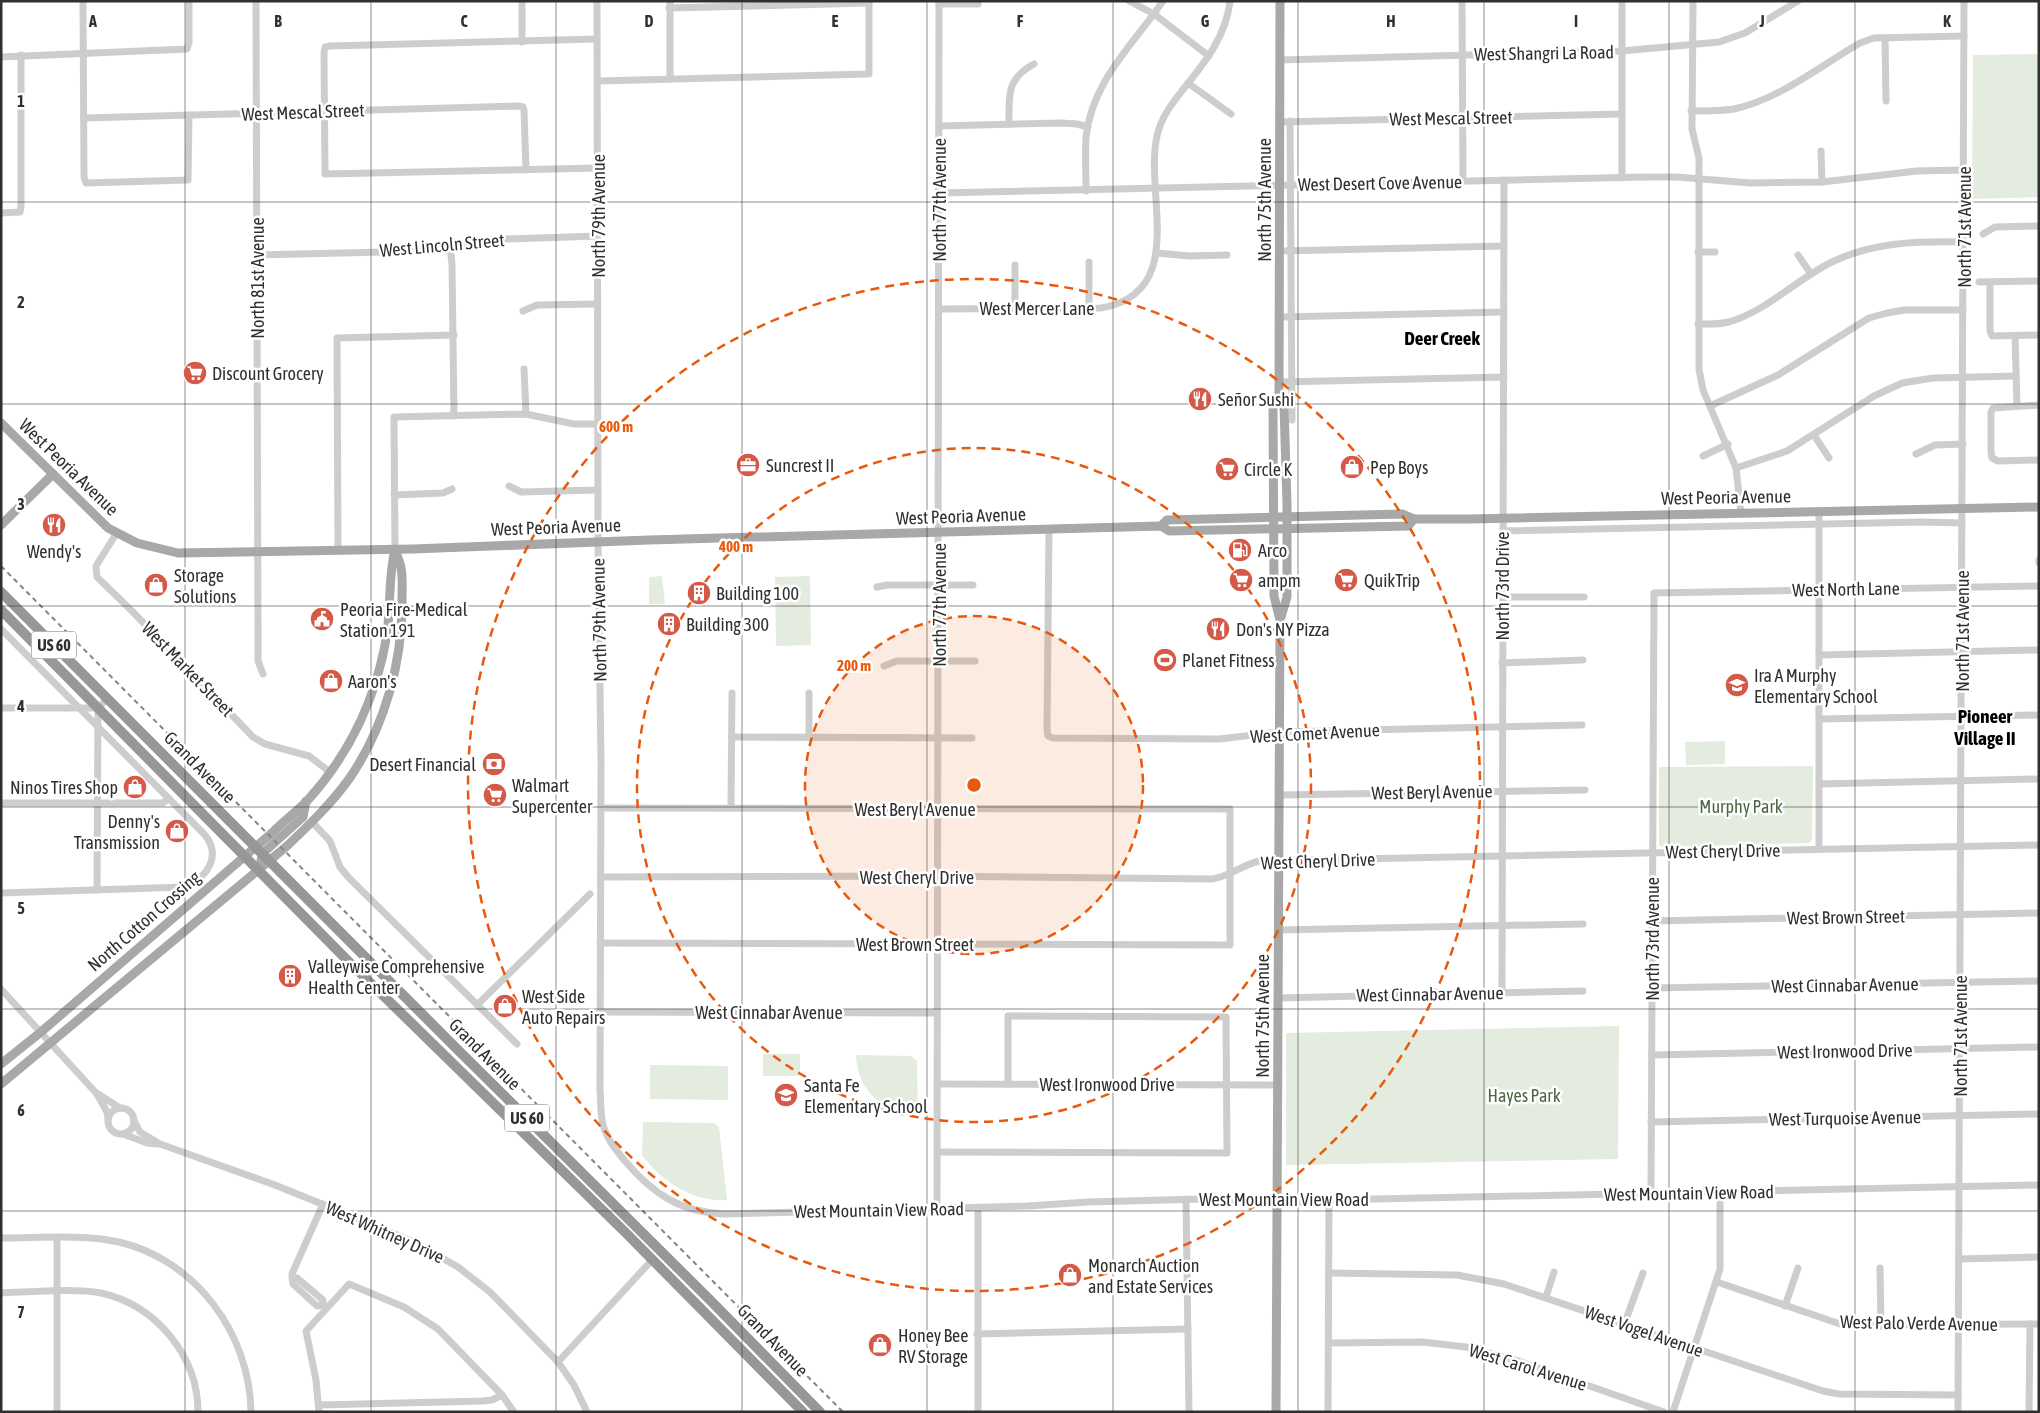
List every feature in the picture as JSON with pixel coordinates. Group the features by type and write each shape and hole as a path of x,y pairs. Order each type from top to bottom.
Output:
{"highway":[{"name":"Grand Avenue","path":"1,592 457,1049 709,1298 820,1412"},
{"name":"Grand Avenue","path":"1,610 244,856 803,1412"}],"main road":[{"name":"North 75th Avenue","path":"1280,1 1279,399 1284,406 1287,516 1287,597 1280,620"},
{"path":"1279,399 1272,406 1272,409 1277,413 1280,429 1284,430"},
{"name":"North 75th Avenue","path":"1272,409 1274,596 1280,620 1276,1412"},
{"name":"West Peoria Avenue","path":"1,423 116,534 145,546 178,553 395,550 598,542 1161,526 1169,531 1381,527 1408,526 1414,520"},
{"path":"1,525 53,474"},
{"name":"West Peoria Avenue","path":"1161,526 1167,520 1274,516 1402,514 1414,520 2039,507"},
{"path":"1381,514 1381,527"},
{"name":"North Cotton Crossing","path":"1,1084 258,870 263,853 330,772 361,721 381,665 389,617 390,569 395,550"},
{"name":"North Cotton Crossing","path":"1,1064 41,1032 244,856 263,853 312,822 350,777 376,729 393,682 400,646 402,617 401,568 395,550"},
{"path":"361,721 376,729"}],"street":[{"path":"83,1 84,177 86,183 188,180 189,115"},
{"path":"1,57 187,49 189,43 189,1"},
{"name":"North 81st Avenue","path":"256,1 258,661 263,674"},
{"path":"522,1 522,42"},
{"name":"North 79th Avenue","path":"597,1 598,542 601,808 600,1090"},
{"path":"1129,1 1154,14 1209,56"},
{"path":"1086,191 1086,146 1088,127 1095,101 1108,75 1163,1"},
{"path":"1227,255 1189,256 1157,253 1155,145 1160,126 1170,105 1209,56 1223,29 1230,1"},
{"path":"1462,1 1463,181"},
{"path":"1622,1 1622,178"},
{"path":"1692,1 1691,111 1692,129 1699,158 1698,324 1700,377 1736,468 1741,513"},
{"name":"West Shangri La Road","path":"1280,60 1622,51 1719,42 1737,37 1798,1"},
{"name":"North 71st Avenue","path":"1958,1412 1964,376 1964,1"},
{"path":"598,81 869,74 869,2 670,4 670,79"},
{"path":"939,3 978,4"},
{"name":"North 77th Avenue","path":"937,1209 939,3"},
{"path":"1691,111 1726,110 1756,102 1777,92 1860,43 1874,38 1964,36"},
{"path":"1885,38 1886,101"},
{"path":"597,40 325,47 324,111 325,174 598,168"},
{"path":"1,213 20,212 21,55"},
{"path":"1009,124 1009,98 1013,82 1018,74 1034,64"},
{"path":"1188,83 1231,114"},
{"name":"West Mescal Street","path":"84,118 522,107 526,170"},
{"name":"West Mescal Street","path":"1280,122 1622,114"},
{"name":"North 75th Avenue","path":"1290,122 1292,420"},
{"path":"939,126 1069,123 1088,127"},
{"path":"1821,150 1822,182"},
{"name":"West Desert Cove Avenue","path":"939,194 1622,178 1698,179 1751,183 1822,182 1917,171 1964,170"},
{"name":"North 73rd Drive","path":"1502,992 1504,180"},
{"path":"1983,234 1995,227 2039,226"},
{"name":"West Lincoln Street","path":"256,255 428,251 474,240 598,236"},
{"path":"1698,324 1725,323 1744,317 1811,274 1850,254 1878,246 1905,242 1963,242"},
{"path":"450,246 454,336 454,416"},
{"path":"1280,251 1504,246"},
{"path":"1698,252 1715,252"},
{"name":"West Mercer Lane","path":"938,309 1089,309 1110,307 1137,292 1148,278 1157,253"},
{"path":"1798,255 1811,274"},
{"path":"1089,262 1089,309"},
{"path":"1015,265 1015,309"},
{"path":"1979,282 2039,281"},
{"path":"1990,282 1990,332 1992,336 2039,335"},
{"path":"523,311 538,306 598,304"},
{"path":"1710,406 1778,375 1869,318 1904,310 1963,310"},
{"path":"1280,317 1504,312"},
{"path":"338,550 338,338 454,336"},
{"path":"2015,336 2016,406"},
{"path":"524,369 526,414"},
{"path":"1736,468 1779,455 1874,396 1902,383 1964,376 2016,376"},
{"path":"1279,382 1504,377"},
{"path":"2039,406 1993,408 1991,412 1992,458 1998,461 2039,460"},
{"path":"395,550 394,418 526,414 574,424 599,424"},
{"path":"1814,435 1829,458"},
{"path":"1703,456 1728,444"},
{"path":"1916,454 1935,445 1963,444"},
{"path":"509,486 522,492 598,490"},
{"path":"394,495 443,493 452,490"},
{"path":"1819,512 1820,849"},
{"name":"West Peoria Avenue","path":"1503,531 1962,523"},
{"name":"West Comet Avenue","path":"1050,529 1048,736 1053,738 1219,739 1279,732 1582,725"},
{"name":"West Market Street","path":"116,534 96,566 95,573 99,580 132,610 253,737 266,744 309,756 330,772"},
{"path":"877,587 887,585 973,585"},
{"name":"West North Lane","path":"1654,593 2039,586"},
{"name":"North 73rd Avenue","path":"1651,1194 1654,593"},
{"path":"1502,597 1584,597"},
{"path":"1,629 81,708 168,799 205,834 212,847 213,856 210,866 194,882 184,887 1,893"},
{"path":"1819,655 2039,650"},
{"path":"1502,663 1584,660"},
{"path":"884,666 897,661 975,661"},
{"path":"731,808 732,693"},
{"path":"809,693 809,737"},
{"path":"97,890 97,726 98,708 107,699"},
{"path":"1,708 98,708"},
{"path":"1819,719 2039,715"},
{"path":"732,737 972,738"},
{"path":"1819,784 2039,779"},
{"name":"West Beryl Avenue","path":"1279,795 1585,790"},
{"path":"1,803 163,803 168,799"},
{"name":"West Beryl Avenue","path":"601,808 1230,809 1230,874"},
{"path":"312,822 330,841 340,867 349,878 517,1044"},
{"name":"West Cheryl Drive","path":"601,876 1212,879 1222,878 1249,863 1259,861 2039,844"},
{"name":"West Brown Street","path":"600,943 1230,945 1230,874"},
{"path":"478,1005 590,894"},
{"name":"West Brown Street","path":"1652,920 2039,913"},
{"path":"1278,930 1583,924"},
{"name":"West Cinnabar Avenue","path":"1652,988 2039,981"},
{"name":"West Whitney Drive","path":"1,988 97,1094 107,1112 111,1130 147,1143 160,1144"},
{"name":"West Cinnabar Avenue","path":"1278,998 1583,991"},
{"name":"West Cinnabar Avenue","path":"600,1012 937,1013"},
{"path":"937,1152 1227,1153 1226,1017 1008,1016 1008,1084"},
{"name":"West Ironwood Drive","path":"1652,1055 2039,1047"},
{"name":"West Ironwood Drive","path":"937,1084 1278,1085"},
{"name":"West Mountain View Road","path":"600,1090 603,1126 612,1145 630,1167 654,1190 669,1201 707,1214 978,1208 1186,1199 1277,1203 1329,1200 2039,1186"},
{"name":"West Whitney Drive","path":"97,1094 120,1108 129,1110 140,1132 160,1144 275,1184 324,1204 414,1242 458,1267 490,1292 558,1362 574,1385 586,1410"},
{"path":"108,1118 111,1112 120,1108"},
{"name":"West Turquoise Avenue","path":"1651,1122 2039,1114"},
{"path":"123,1134 130,1131 134,1121"},
{"path":"1673,1412 1717,1282 1721,1257 1720,1192"},
{"path":"1186,1199 1189,1412"},
{"path":"1328,1412 1329,1200"},
{"path":"324,1204 292,1277 293,1284 303,1294 317,1306 325,1307"},
{"path":"978,1208 978,1412"},
{"path":"1,1238 90,1239 119,1242 151,1253 184,1275 212,1302 230,1328 246,1370 251,1412"},
{"path":"57,1238 57,1412"},
{"path":"1959,1258 2039,1257"},
{"path":"558,1362 652,1260"},
{"path":"1785,1306 1798,1268"},
{"path":"1880,1268 1881,1326"},
{"path":"1546,1298 1554,1272"},
{"name":"West Vogel Avenue","path":"1329,1273 1457,1275 1504,1284 1823,1391 1847,1394 1958,1395"},
{"path":"1624,1325 1643,1273"},
{"name":"West Palo Verde Avenue","path":"1717,1282 1843,1324 1881,1326 2039,1324"},
{"path":"502,1395 492,1400 482,1401 319,1409 316,1380 306,1331 325,1307 349,1284 404,1307 438,1329 502,1395 514,1412"},
{"path":"1,1293 86,1291 106,1294 127,1302 157,1321 166,1330 186,1360 196,1390 198,1412"},
{"path":"2029,1412 2030,1324"},
{"path":"977,1334 1188,1329"},
{"name":"West Carol Avenue","path":"1328,1343 1422,1342 1466,1347 1518,1361 1664,1412"}],"green space":[{"path":"2039,54 2039,197 1972,199 1973,55"},
{"path":"662,576 665,604 649,604 649,579"},
{"path":"810,576 811,645 776,646 775,577"},
{"path":"1725,741 1725,764 1686,765 1685,742"},
{"name":"Murphy Park","path":"1813,766 1812,840 1809,843 1662,847 1659,845 1659,767"},
{"name":"Hayes Park","path":"1619,1026 1618,1159 1286,1165 1286,1033"},
{"path":"763,1054 800,1054 800,1076 763,1076"},
{"path":"856,1055 911,1056 917,1061 918,1114 894,1110 874,1098 861,1079"},
{"path":"650,1065 728,1066 728,1100 650,1099"},
{"path":"643,1122 714,1123 719,1127 727,1200 714,1200 690,1194 668,1182 659,1174 642,1155"}],"railway":[{"path":"1,566 843,1412"}],"place":[{"name":"Discount Grocery","path":"195,373"},
{"name":"Señor Sushi","path":"1200,399"},
{"name":"Suncrest II","path":"748,465"},
{"name":"Pep Boys","path":"1352,467"},
{"name":"Circle K","path":"1227,469"},
{"name":"Wendy's","path":"54,525"},
{"name":"Arco","path":"1240,550"},
{"name":"ampm","path":"1241,580"},
{"name":"QuikTrip","path":"1346,580"},
{"name":"Storage Solutions","path":"156,585"},
{"name":"Building 100","path":"699,593"},
{"name":"Peoria Fire-Medical Station 191","path":"322,619"},
{"name":"Building 300","path":"669,624"},
{"name":"Don's NY Pizza","path":"1218,629"},
{"name":"Planet Fitness","path":"1165,660"},
{"name":"Aaron's","path":"331,681"},
{"name":"Ira A Murphy Elementary School","path":"1737,685"},
{"name":"Desert Financial","path":"494,764"},
{"name":"Ninos Tires Shop","path":"135,787"},
{"name":"Walmart Supercenter","path":"495,795"},
{"name":"Denny's Transmission","path":"177,831"},
{"name":"Valleywise Comprehensive Health Center","path":"290,976"},
{"name":"West Side Auto Repairs","path":"505,1006"},
{"name":"Santa Fe Elementary School","path":"786,1095"},
{"name":"Monarch Auction and Estate Services","path":"1070,1275"},
{"name":"Honey Bee RV Storage","path":"880,1345"}],"district":[{"name":"Deer Creek","path":"1442,338"},
{"name":"Pioneer Village II","path":"1985,727"}]}
